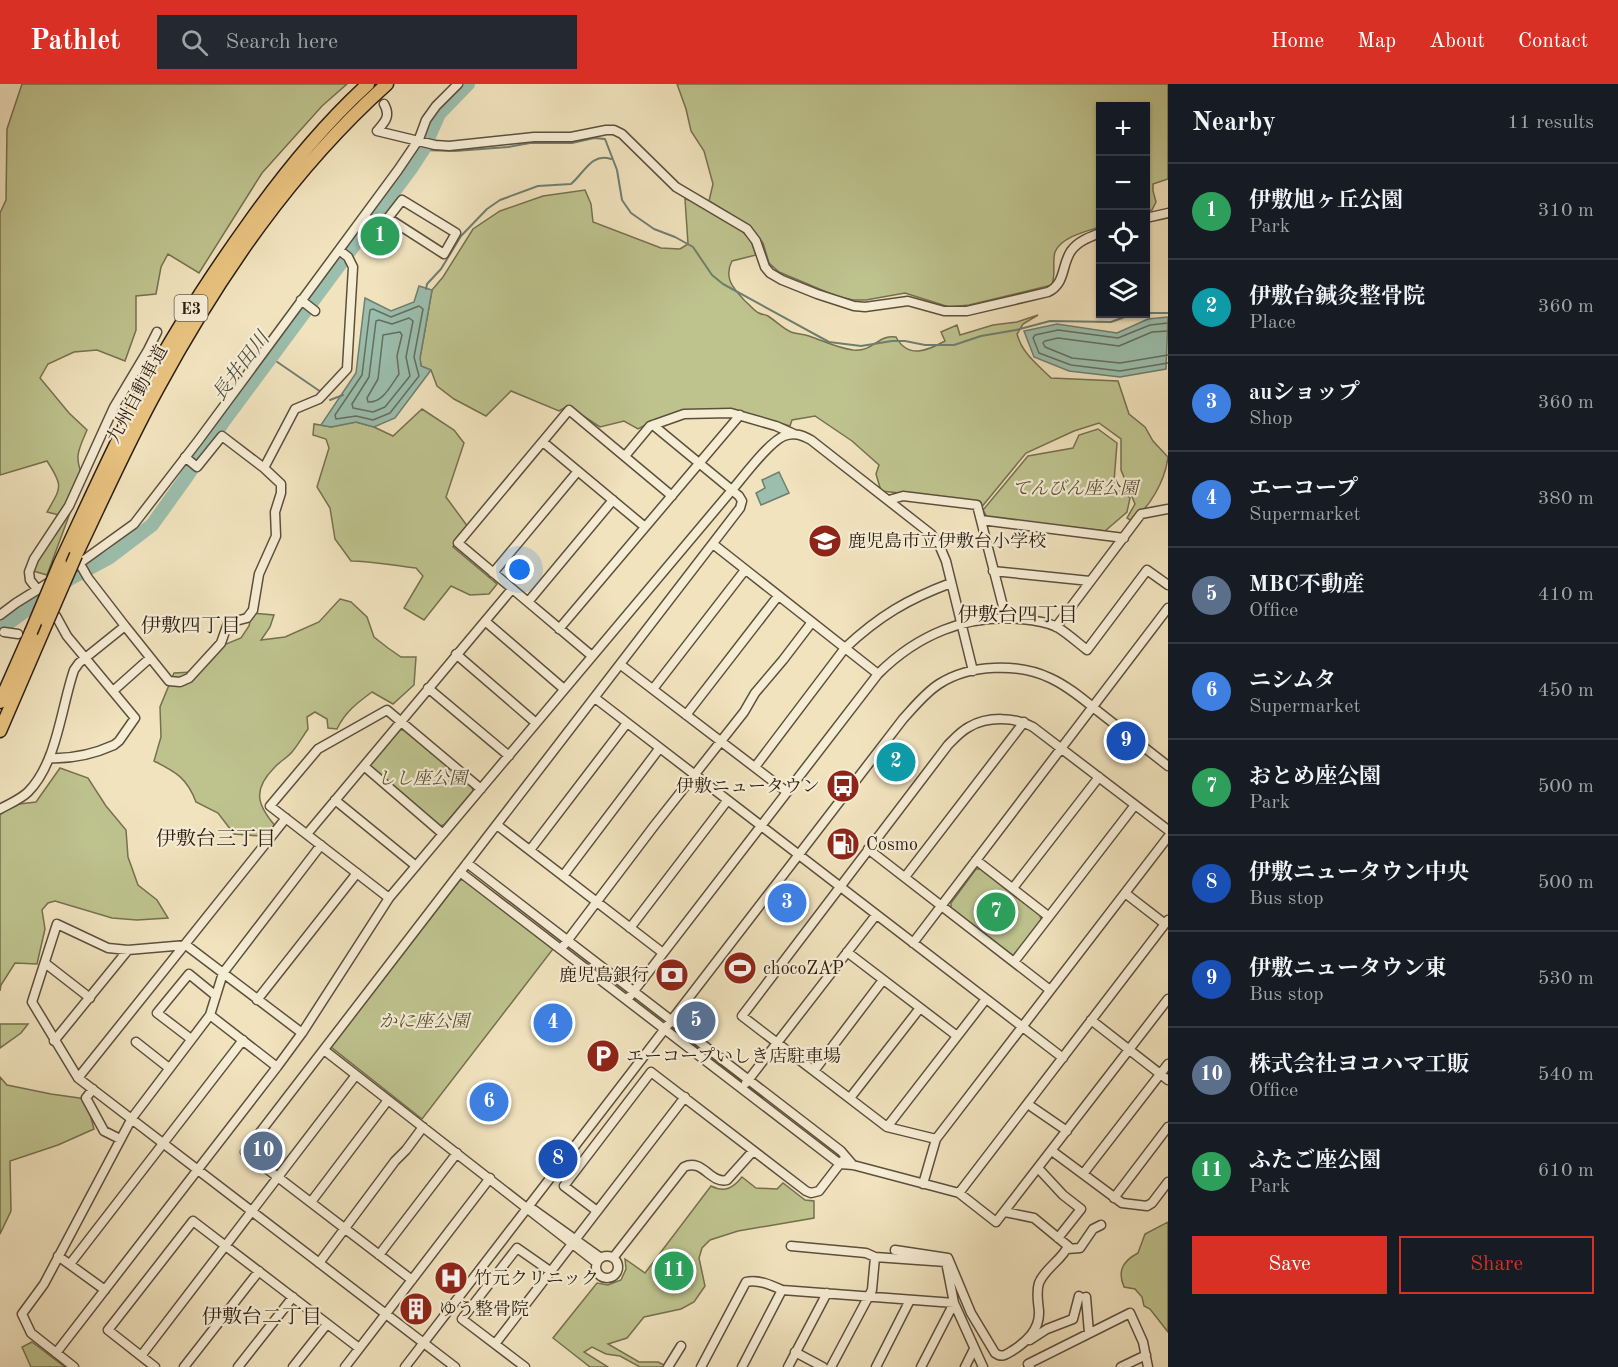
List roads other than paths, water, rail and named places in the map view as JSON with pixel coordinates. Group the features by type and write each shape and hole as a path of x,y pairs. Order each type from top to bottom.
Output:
{"highway":[{"name":"九州自動車道","path":"0,702 60,563 145,386 232,245 296,160 328,123 368,84"},
{"name":"九州自動車道","path":"0,730 157,390 209,302 272,210 306,166 337,131 387,84"}],"street":[{"path":"0,603 1,614 134,524 301,300 343,253 368,219 418,140 426,120 436,106 458,84"},
{"path":"384,104 388,111 387,119 377,131 435,145 449,146 534,137 571,137 614,130 622,134 676,187 747,229 756,241 765,267 770,273 817,294 854,306 864,307 908,301 944,310 967,311 1048,292 1060,282 1072,250 1087,238 1096,235"},
{"path":"368,219 379,226 402,200 456,233 444,254 388,218"},
{"path":"1150,217 1168,213"},
{"path":"264,468 295,409 319,399 347,369 353,267 343,253"},
{"path":"301,300 315,311"},
{"path":"37,589 30,580 29,572 34,559 69,506 114,407 157,332"},
{"path":"592,657 458,543 569,410 672,496"},
{"path":"625,456 653,425 684,414 731,412 794,434"},
{"path":"559,629 740,415"},
{"path":"412,1280 245,1152 740,508 742,501 739,496 653,425"},
{"path":"56,1353 302,1033 389,898 775,441 785,435 794,434 811,440 931,534 940,547 973,670"},
{"path":"79,562 88,578 169,681 180,682 189,678 221,643 228,623 247,618 253,610 259,574 276,536 275,512 281,493 281,484 222,436 197,467 185,457"},
{"path":"543,442 645,527"},
{"path":"493,573 578,471"},
{"path":"889,500 903,496 977,505 1006,618"},
{"path":"528,602 613,500"},
{"path":"1056,627 1142,514 1168,509"},
{"path":"981,520 1124,538"},
{"path":"713,544 878,674"},
{"path":"653,689 746,570"},
{"path":"627,1000 878,674 893,660 932,634 961,624 1006,618 1033,621 1056,627 1087,650 1148,570 1168,585"},
{"path":"993,571 1090,581"},
{"path":"754,767 845,648 879,618 899,605 951,583"},
{"path":"307,834 512,589"},
{"path":"686,715 778,596"},
{"path":"913,943 1168,608"},
{"path":"49,758 76,756 106,748 119,741 135,718 52,619"},
{"path":"484,621 564,690"},
{"path":"562,949 654,826 744,712 755,693 812,622"},
{"path":"0,809 27,794 41,777 49,758 74,670 79,663 125,626"},
{"path":"1,633 18,634"},
{"path":"456,654 537,723"},
{"path":"113,691 150,658"},
{"path":"621,665 787,792"},
{"path":"405,1367 903,718 940,684 973,670 1003,668 1030,671 1050,678 1168,766"},
{"path":"428,688 509,756"},
{"path":"595,698 1063,1058"},
{"path":"389,898 270,806 318,749 387,710 481,789"},
{"path":"936,1139 887,1127 742,1016 948,745 970,726 993,720 1024,722 1168,830"},
{"path":"905,877 1024,722"},
{"path":"530,850 627,723"},
{"path":"563,876 659,749"},
{"path":"364,766 443,834"},
{"path":"1013,888 1099,777"},
{"path":"335,800 416,866"},
{"path":"630,928 727,801"},
{"path":"1014,962 1135,805"},
{"path":"78,1078 286,818"},
{"path":"497,825 663,953"},
{"path":"923,1184 936,1139 1168,837"},
{"path":"74,1367 31,1333 22,1314 44,1284 132,1118 210,1015 223,973 321,845"},
{"path":"868,849 1050,990"},
{"path":"976,860 1048,916"},
{"path":"467,863 749,1080 846,1156 853,1165"},
{"path":"460,872 840,1164 853,1165 959,1193 996,1222 1168,999"},
{"path":"257,1000 357,873"},
{"path":"959,1193 1166,922 1125,894"},
{"path":"742,1089 876,915"},
{"path":"302,1033 186,945 128,950 108,948 57,924 32,1002 78,1078 454,1367"},
{"path":"54,1041 128,950"},
{"path":"847,952 957,1036"},
{"path":"45,963 90,999"},
{"path":"191,1039 157,1013 189,974 216,996"},
{"path":"814,1071 883,980"},
{"path":"887,1127 986,999"},
{"path":"850,1098 920,1008"},
{"path":"210,1015 277,1067"},
{"path":"1091,1020 1168,1080"},
{"path":"70,1264 243,1040"},
{"path":"136,1042 169,1068"},
{"path":"324,1050 599,1260"},
{"path":"1083,1174 1168,1064"},
{"path":"597,1211 564,1186 651,1072 811,1193 819,1191 846,1156"},
{"path":"141,1356 356,1075"},
{"path":"93,1089 86,1098 104,1131 120,1139"},
{"path":"495,1344 685,1097"},
{"path":"311,1202 388,1100"},
{"path":"1032,1107 1067,1131"},
{"path":"319,1263 423,1127"},
{"path":"1114,1197 1168,1127"},
{"path":"613,1258 684,1167 698,1165 719,1181 727,1180 753,1150"},
{"path":"1052,1151 1122,1203 1148,1206 1168,1182"},
{"path":"380,1255 457,1153"},
{"path":"1038,1168 1063,1195 1081,1209 1058,1238"},
{"path":"345,1367 490,1178"},
{"path":"1005,1212 1034,1218 1068,1246 1067,1249"},
{"path":"155,1367 108,1330 193,1221 359,1348"},
{"path":"1023,1344 1038,1323 1037,1296 1040,1281 1045,1272 1067,1249 1080,1248 1093,1229 1101,1225"},
{"path":"791,1246 866,1252 875,1257 948,1262"},
{"path":"525,1367 462,1319 517,1248 550,1271"},
{"path":"895,1250 948,1258 971,1313 999,1356 1004,1356 1047,1329 1073,1319 1083,1297 1089,1333"},
{"path":"58,1256 105,1290"},
{"path":"607,1256 613,1258 617,1269 610,1277 600,1275 596,1269 599,1260 607,1256"},
{"path":"831,1367 872,1290 875,1257"},
{"path":"948,1262 954,1303 983,1367"},
{"path":"184,1367 259,1271"},
{"path":"701,1367 746,1282 769,1284 782,1290 954,1303"},
{"path":"742,1367 782,1290"},
{"path":"788,1367 827,1293"},
{"path":"238,1367 293,1297"},
{"path":"876,1367 910,1300"},
{"path":"921,1367 954,1303"},
{"path":"1030,1367 1028,1364 1130,1313 1143,1342 1149,1367"},
{"path":"293,1367 327,1324"},
{"path":"668,1367 681,1346"},
{"path":"965,1367 974,1349"},
{"path":"795,1352 823,1367"},
{"path":"1121,1367 1146,1355"}],"water":[{"path":"419,286 432,290 420,358 421,366 431,370 395,418 374,427 356,422 331,427 321,425 356,373 365,298 391,311 414,302"},
{"path":"1168,317 1166,369 1120,377 1069,371 1034,357 1024,331 1057,324 1117,333 1148,319"},
{"path":"779,472 789,493 761,505 756,493 765,488 762,480"}],"waterway":[{"name":"長井田川","path":"0,629 69,579 110,557 152,525 223,422 412,167 423,150 439,114 468,84"},
{"path":"423,150 455,151 530,143 572,143 594,138 605,139 617,170 622,200 631,213 654,229 693,247 712,275 723,284 829,342 861,346 892,341 925,345 954,345 981,336 1050,321 1111,322 1122,318"},
{"path":"426,289 427,284 441,269 461,236 487,209 500,200 538,186 571,184 593,161 599,158 611,159"},
{"path":"1150,313 1168,313"},
{"path":"270,357 321,392"},
{"path":"330,400 343,395"}],"place":[{"name":"伊敷旭ヶ丘公園","path":"380,236"},
{"name":"鹿児島市立伊敷台小学校","path":"825,541"},
{"name":"伊敷ニュータウン東","path":"1126,741"},
{"name":"伊敷台鍼灸整骨院","path":"896,762"},
{"name":"伊敷ニュータウン","path":"843,786"},
{"name":"Cosmo","path":"843,844"},
{"name":"auショップ","path":"787,903"},
{"name":"おとめ座公園","path":"996,912"},
{"name":"chocoZAP","path":"740,968"},
{"name":"鹿児島銀行","path":"672,975"},
{"name":"MBC不動産","path":"696,1021"},
{"name":"エーコープ","path":"553,1023"},
{"name":"エーコープいしき店駐車場","path":"603,1056"},
{"name":"ニシムタ","path":"489,1102"},
{"name":"株式会社ヨコハマ工販","path":"263,1151"},
{"name":"伊敷ニュータウン中央","path":"558,1159"},
{"name":"ふたご座公園","path":"674,1271"},
{"name":"竹元クリニック","path":"451,1278"},
{"name":"ゆう整骨院","path":"416,1309"}],"district":[{"name":"伊敷台四丁目","path":"1018,614"},
{"name":"伊敷四丁目","path":"191,625"},
{"name":"伊敷台三丁目","path":"216,838"},
{"name":"伊敷台二丁目","path":"262,1316"}],"park label":[{"name":"てんびん座公園","path":"1075,488"},
{"name":"しし座公園","path":"422,778"},
{"name":"かに座公園","path":"424,1021"}]}
